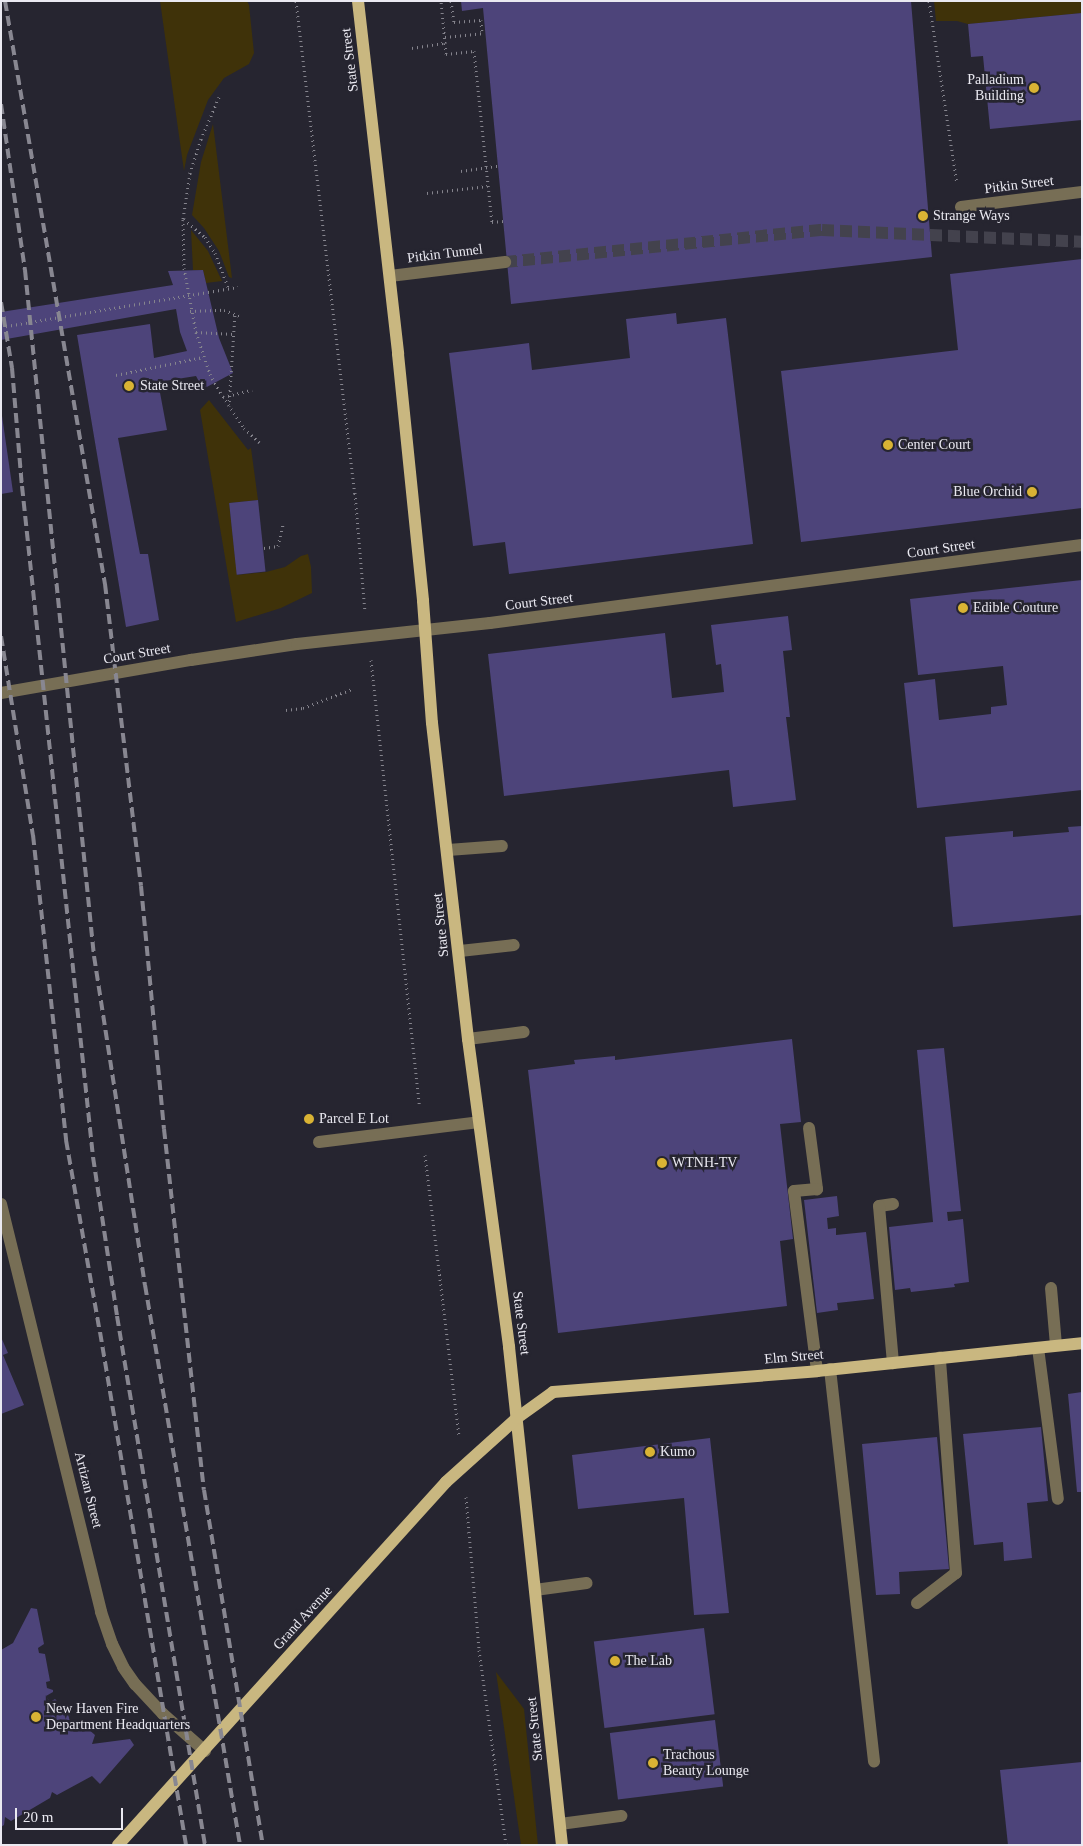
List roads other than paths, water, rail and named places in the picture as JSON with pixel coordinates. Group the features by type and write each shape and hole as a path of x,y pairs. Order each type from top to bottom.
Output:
{"main road":[{"name":"State Street","path":"358,1 390,276 425,630 432,723 460,951 468,1039 517,1418 562,1845"},
{"name":"Elm Street","path":"517,1418 553,1392 817,1371 1082,1343"},
{"name":"Grand Avenue","path":"118,1845 463,1465 517,1418"}],"street":[{"name":"Pitkin Street","path":"961,207 1082,192"},
{"name":"Pitkin Tunnel","path":"390,276 505,262"},
{"name":"Court Street","path":"1,693 190,660 368,636 483,624 1082,545"},
{"path":"448,850 502,846"},
{"path":"460,951 514,945"},
{"path":"468,1039 524,1032"},
{"path":"319,1142 479,1122"},
{"path":"809,1128 817,1189 794,1191 817,1371"},
{"name":"Artizan Street","path":"1,1204 101,1612 112,1644 123,1666 136,1684 163,1714 205,1751"},
{"path":"893,1204 879,1206 893,1363"},
{"path":"1051,1288 1056,1346"},
{"path":"1038,1348 1058,1499"},
{"path":"917,1603 956,1572 940,1358"},
{"path":"830,1369 874,1762"},
{"path":"535,1590 587,1583"},
{"path":"560,1824 621,1816"}],"tunnel":[{"path":"505,262 822,230 1082,242"}],"railway":[{"path":"5,1 105,584 141,886 164,1129 204,1490 263,1845"},
{"path":"1,104 25,270 94,956 145,1285 240,1845"},
{"path":"1,302 12,368 22,486 93,1157 117,1316 205,1845"},
{"path":"1,636 33,835 66,1140 186,1845"}],"place":[{"name":"Palladium Building","path":"1034,88"},
{"name":"Strange Ways","path":"923,216"},
{"name":"State Street","path":"129,386"},
{"name":"Center Court","path":"888,445"},
{"name":"Blue Orchid","path":"1032,492"},
{"name":"Edible Couture","path":"963,608"},
{"name":"Parcel E Lot","path":"309,1119"},
{"name":"WTNH-TV","path":"662,1163"},
{"name":"Kumo","path":"650,1452"},
{"name":"The Lab","path":"615,1661"},
{"name":"New Haven Fire Department Headquarters","path":"36,1717"},
{"name":"Trachous Beauty Lounge","path":"653,1763"}]}
